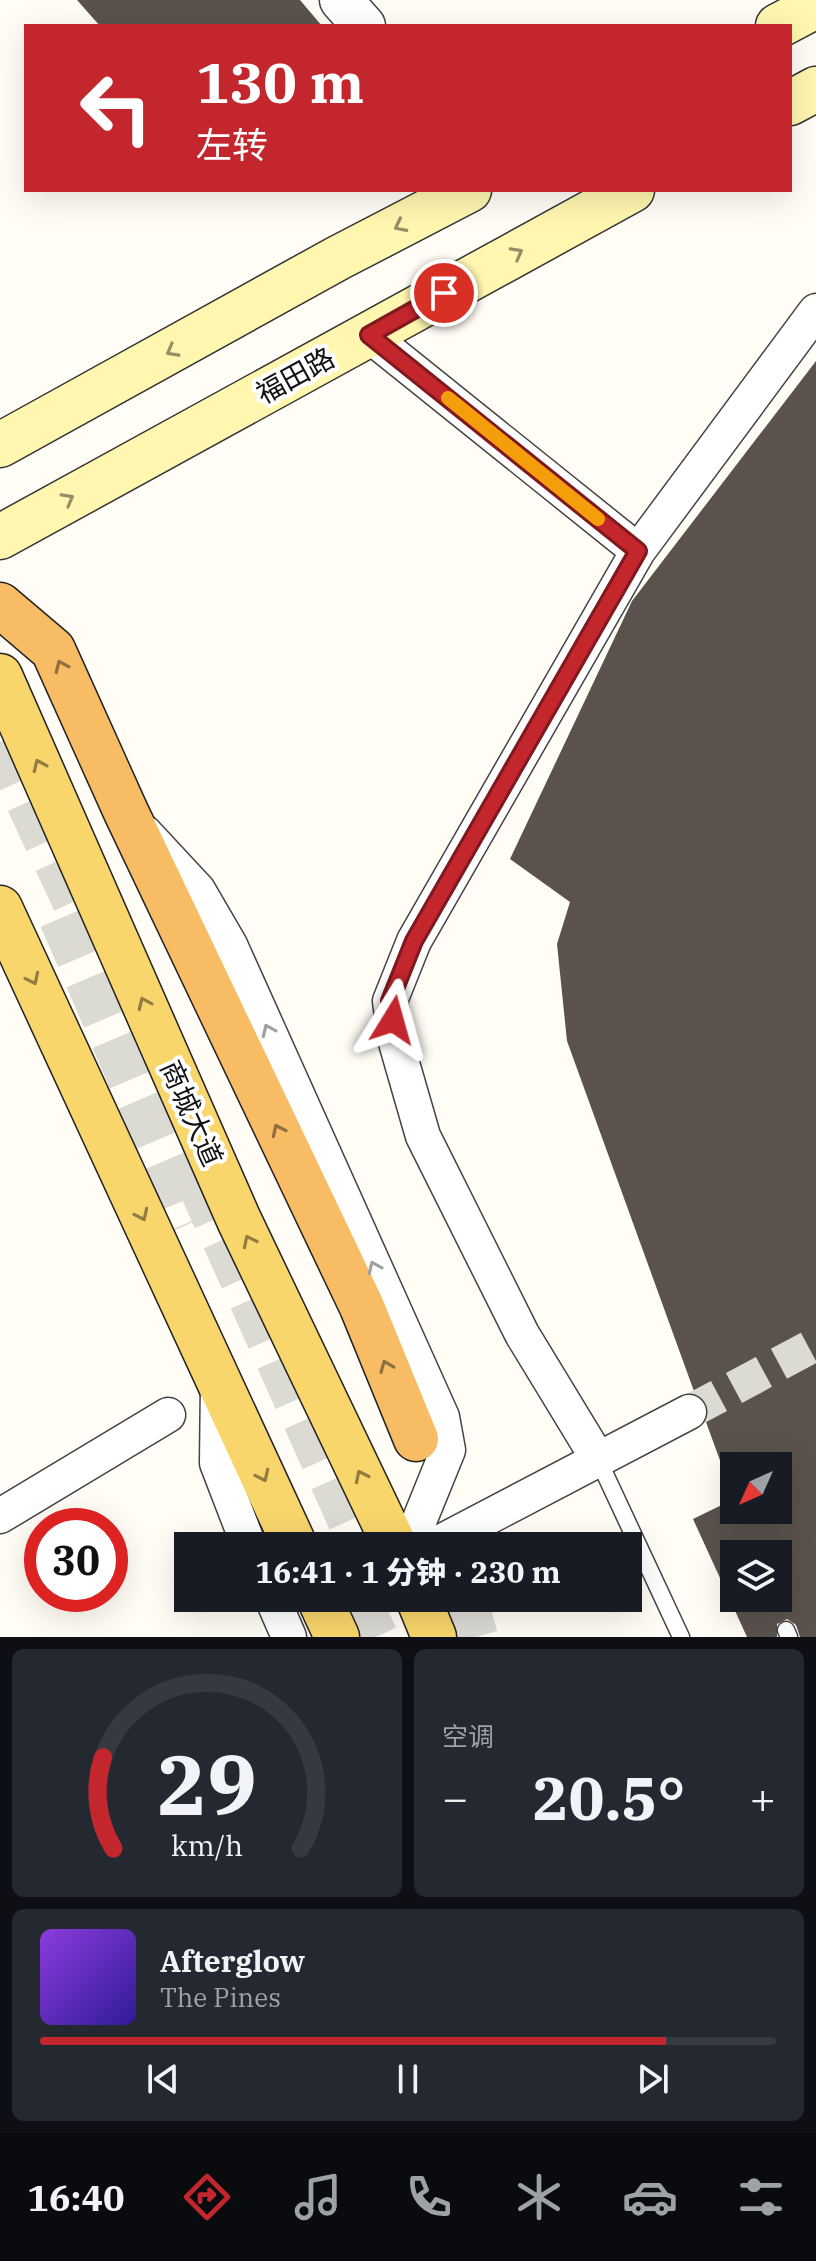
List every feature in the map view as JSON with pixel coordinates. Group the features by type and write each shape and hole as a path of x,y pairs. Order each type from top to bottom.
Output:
{"highway":[{"path":"0,605 53,650 126,812 362,1307 416,1439"}],"main road":[{"path":"782,24 816,6"},
{"path":"792,102 816,89"},
{"path":"0,445 338,258 465,192"},
{"name":"福田路","path":"0,537 628,192"},
{"name":"商城大道","path":"0,676 239,1220 388,1532"},
{"path":"0,908 289,1532"},
{"path":"325,1612 337,1637"},
{"path":"424,1612 434,1637"}],"street":[{"path":"341,0 362,24"},
{"path":"598,1459 522,1334 423,1136 395,1039 390,1001 414,941 638,551 816,311"},
{"path":"369,335 638,551"},
{"path":"126,812 198,890 230,945 442,1417 448,1450 415,1532"},
{"path":"218,1379 217,1463 244,1532"},
{"path":"460,1532 689,1412"},
{"path":"0,1516 168,1415"},
{"path":"278,1612 289,1637"}],"lane":[{"path":"598,1459 681,1637"}],"building":[{"path":"77,0 300,0 320,24 98,24"},
{"path":"816,361 816,1637 800,1637 796,1625 787,1619 777,1624 777,1637 747,1637 736,1612 792,1612 792,1540 720,1540 720,1578 693,1519 720,1506 720,1524 792,1524 792,1452 720,1452 720,1460 706,1422 707,1403 695,1394 567,1041 557,944 570,902 510,859 632,601"}],"tunnel":[{"path":"0,742 94,944"},
{"path":"61,918 191,1223"},
{"path":"197,1179 355,1532"},
{"path":"689,1412 816,1344"},
{"path":"364,1612 376,1637"},
{"path":"469,1612 476,1637"}],"slow traffic":[{"path":"448,398 598,519"}],"route":[{"path":"393,1020 390,1001 414,941 638,551 369,335 444,293"}]}
